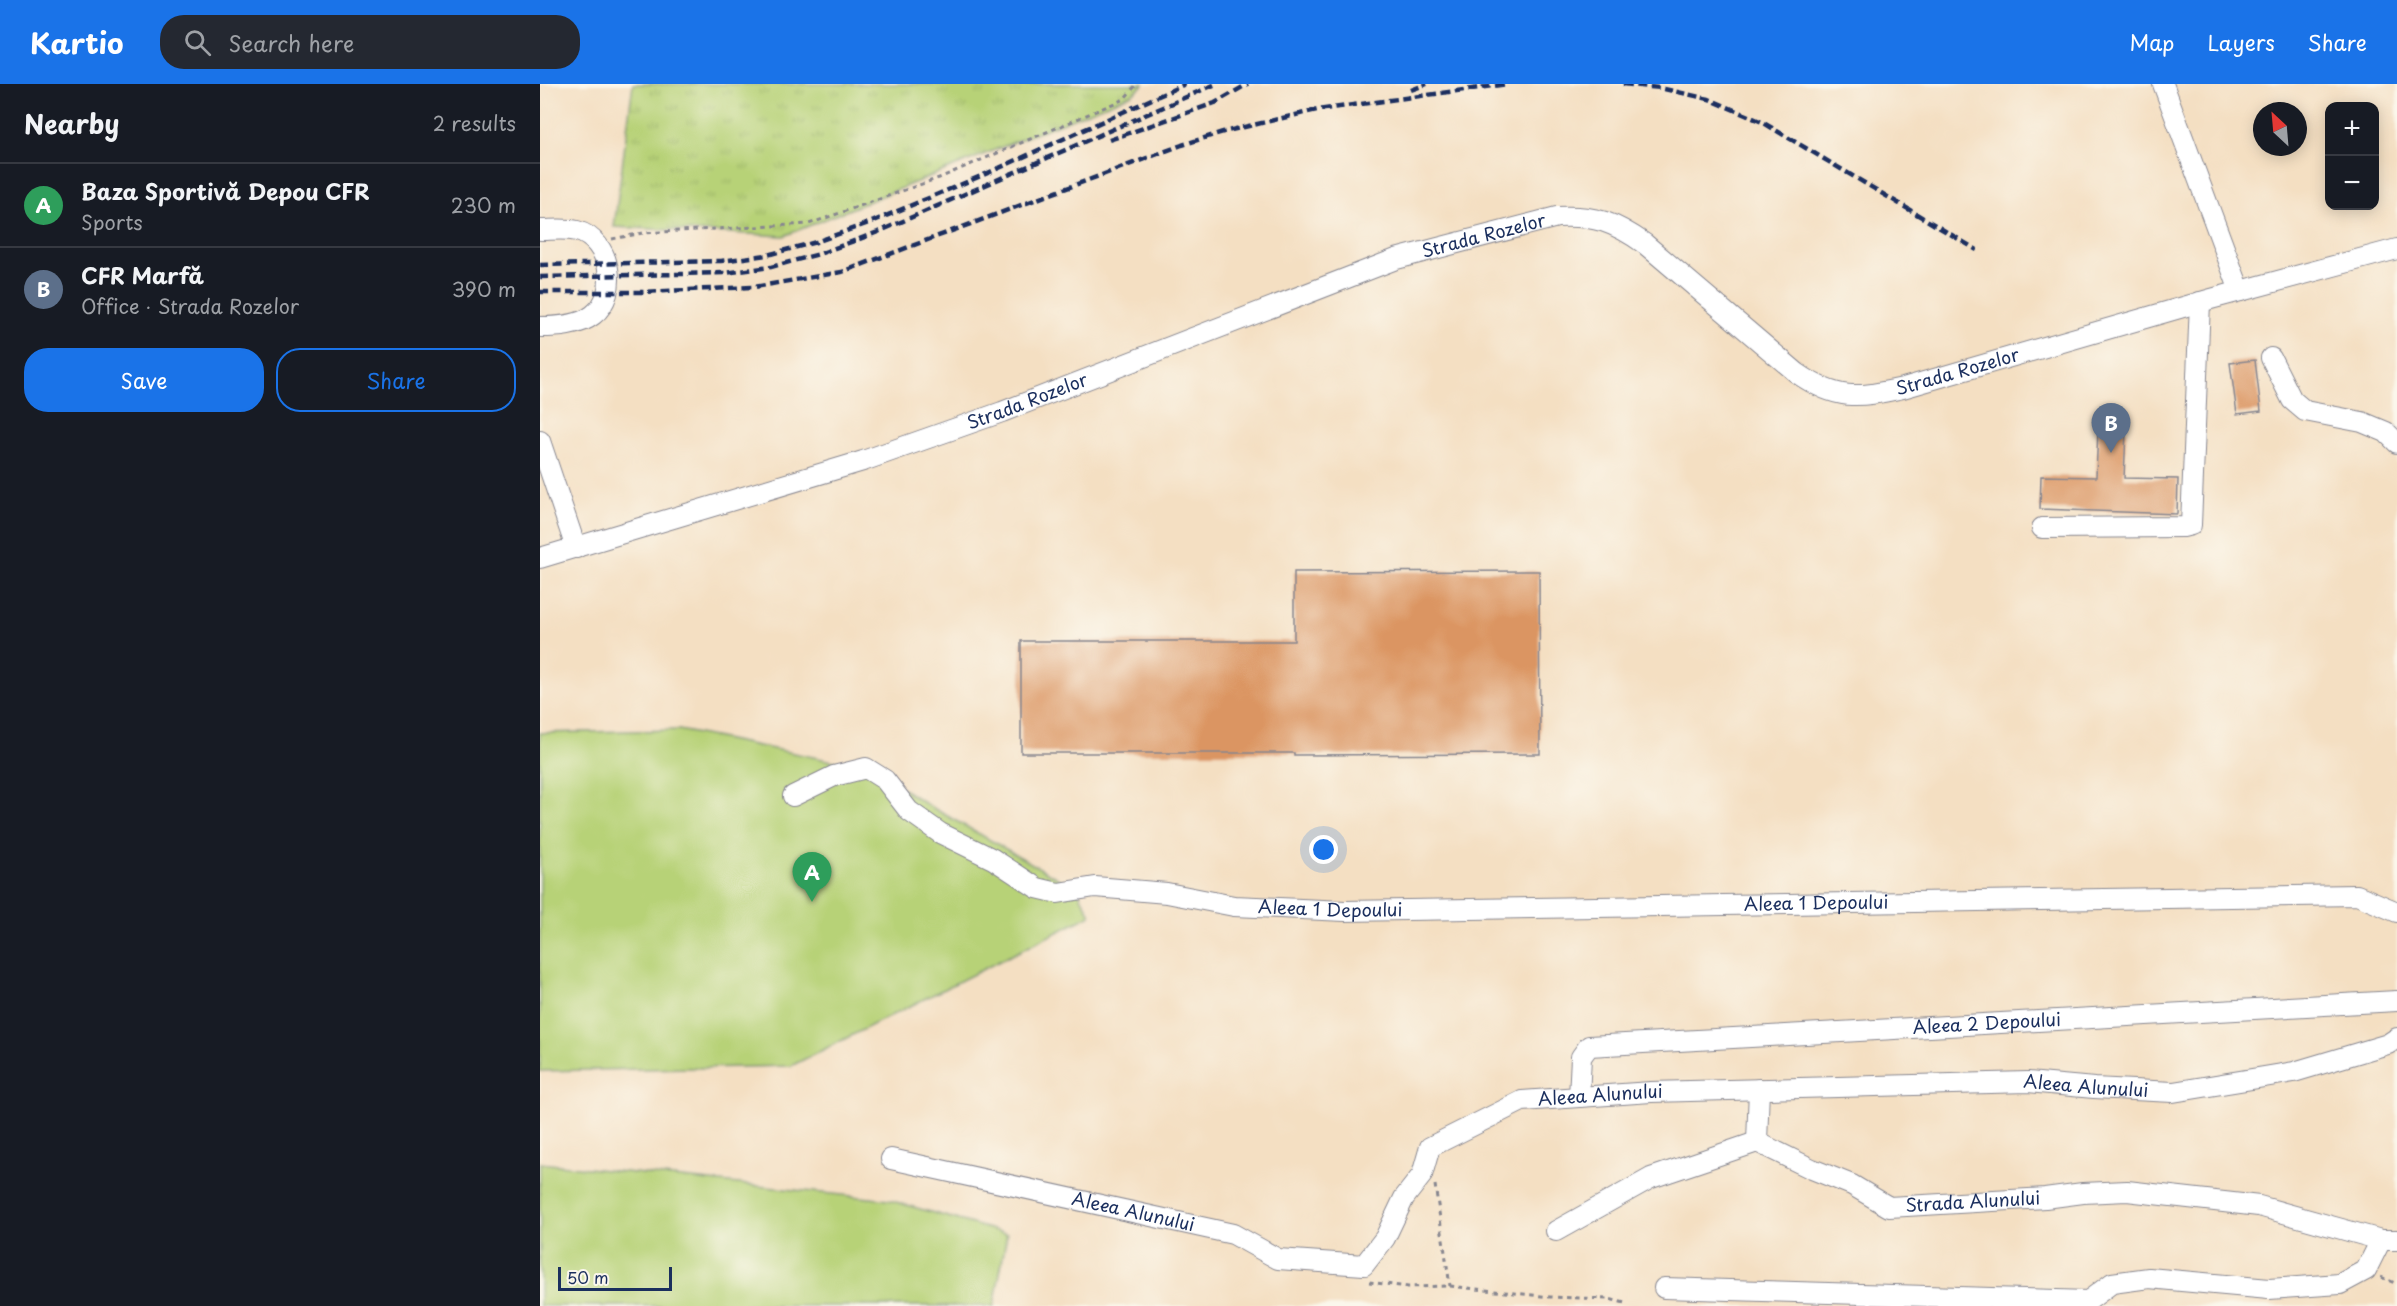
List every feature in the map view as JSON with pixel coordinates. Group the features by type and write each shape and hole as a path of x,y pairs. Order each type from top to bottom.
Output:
{"street":[{"path":"2163,84 2240,291"},
{"name":"Strada Rozelor","path":"540,558 863,460 1002,412 1396,259 1557,217 1582,216 1605,220 1628,231 1797,372 1816,386 1840,395 1869,395 1903,388 2200,302 2397,249"},
{"path":"540,230 578,231 596,243 605,257 608,277 604,299 594,314 579,322 556,327 540,327"},
{"path":"2042,528 2191,525 2200,302"},
{"path":"2271,358 2292,400 2305,411 2362,422 2386,432 2397,443"},
{"path":"540,441 576,548"},
{"name":"Aleea 1 Depoului","path":"793,796 834,776 866,768 885,780 909,812 940,833 993,859 1037,888 1058,892 1095,887 1167,893 1234,906 1334,911 2357,895 2397,912"},
{"name":"Aleea 2 Depoului","path":"1579,1097 1581,1057 1589,1046 2397,1001"},
{"name":"Aleea Alunului","path":"891,1159 1233,1234 1278,1258 1364,1265 1385,1238 1404,1198 1422,1175 1430,1147 1522,1101 1652,1092 2028,1082 2173,1092 2294,1072 2388,1044 2397,1038"},
{"path":"1556,1231 1651,1178 1757,1142 1759,1089"},
{"name":"Strada Alunului","path":"1664,1288 2088,1301 2112,1283 2149,1278 2269,1290 2340,1284 2366,1270 2389,1240 2259,1206 2127,1191 1889,1207 1852,1185 1812,1169 1757,1142"}],"path":[{"path":"596,243 643,233 808,224 939,178 1124,99 1137,84"},
{"path":"1422,1175 1436,1185 1450,1286"},
{"path":"1359,1281 1408,1287 1450,1286 1550,1297 1609,1299 1625,1303"}],"green space":[{"path":"633,84 1144,84 1132,94 784,236 614,227"},
{"path":"679,730 872,769 926,804 1077,889 1091,915 791,1066 540,1071 540,733"},
{"path":"540,1163 889,1200 1007,1234 994,1306 540,1306"}],"building":[{"path":"2255,360 2261,411 2237,414 2230,363"},
{"path":"2098,429 2126,430 2124,478 2178,479 2177,514 2040,509 2041,476 2096,477"},
{"path":"1539,571 1540,754 1021,753 1021,641 1294,641 1294,572"}],"railway":[{"path":"540,265 721,261 767,255 816,242 874,221 988,173 1185,84"},
{"path":"540,277 725,273 771,267 819,254 878,232 1216,84"},
{"path":"1109,140 1215,103 1248,84"},
{"path":"1411,90 1427,84"},
{"path":"540,292 642,292 754,287 842,272 1182,145 1223,132 1317,110 1508,84"},
{"path":"1623,84 1660,88 1709,99 1762,122 1977,250"}],"place":[{"name":"CFR Marfă","path":"2111,453"},
{"name":"Baza Sportivă Depou CFR","path":"812,902"}]}
